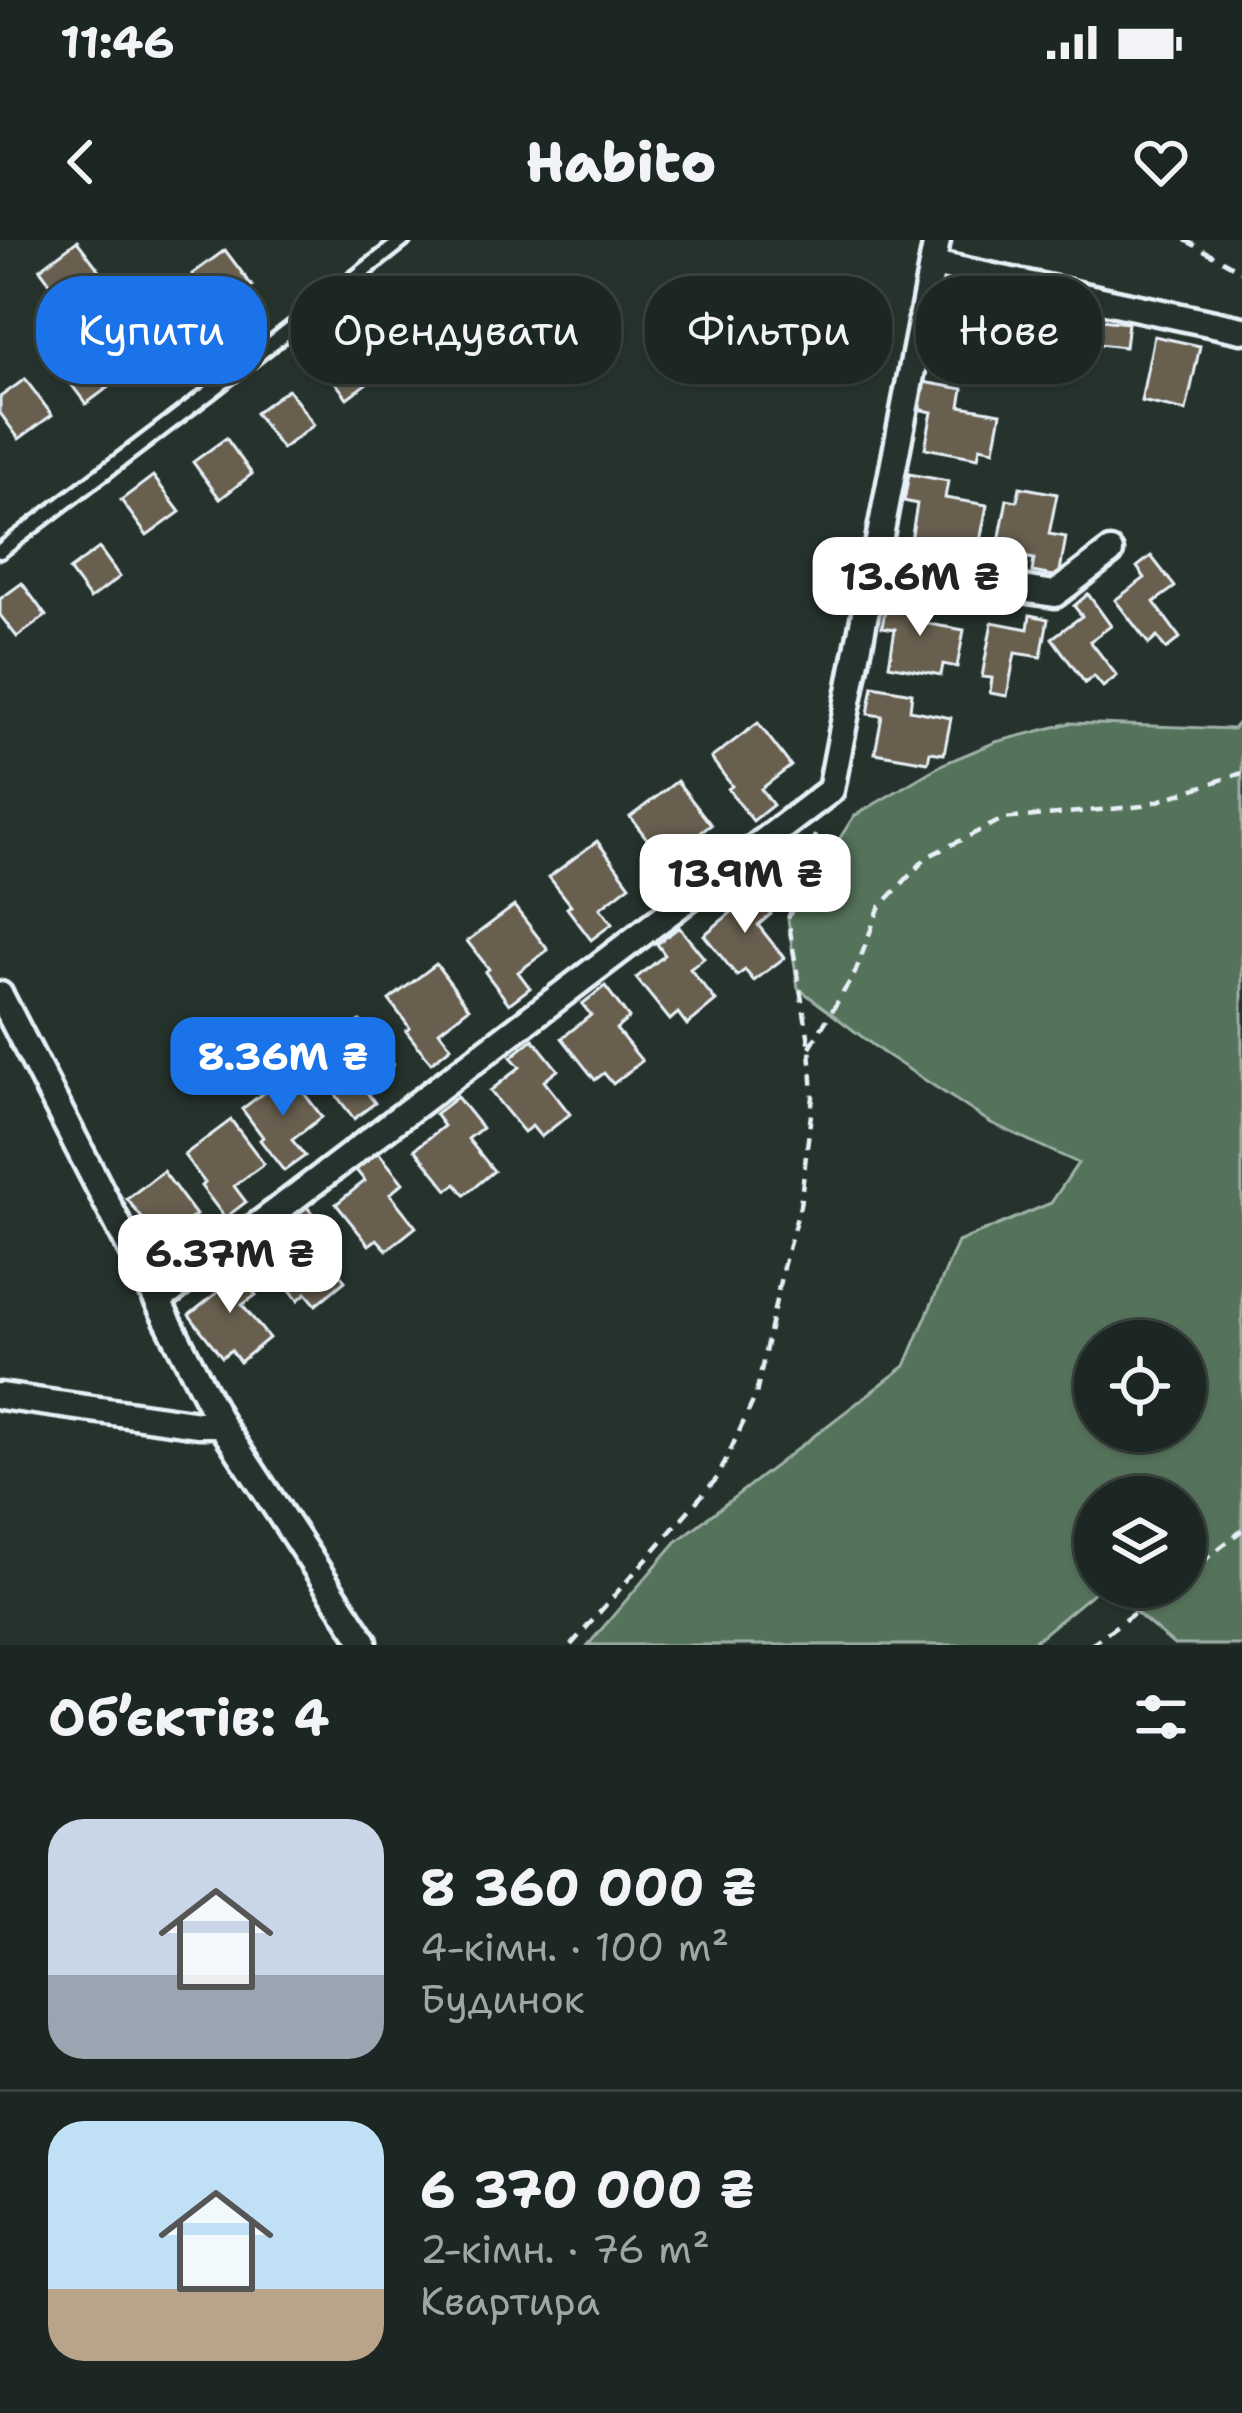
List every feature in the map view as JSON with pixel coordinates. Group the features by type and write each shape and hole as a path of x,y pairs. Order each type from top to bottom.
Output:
{"street":[{"path":"158,1301 831,790 935,252 1242,330"},
{"path":"874,567 1055,594 1110,552"},
{"path":"0,994 220,1424 364,1645"},
{"path":"0,1396 220,1424"}],"lane":[{"path":"0,551 404,240"}],"path":[{"path":"1185,240 1242,271"},
{"path":"810,1047 855,973 879,908 927,857 1003,819 1143,806 1242,773"},
{"path":"571,1645 718,1477 756,1395 800,1206 813,1097 810,1047 788,919 817,833"},
{"path":"1206,1559 1242,1530"},
{"path":"1090,1645 1141,1608"}],"green space":[{"path":"1242,719 1242,1645 1174,1645 1131,1608 1206,1608 1206,1476 1074,1476 1075,1608 1030,1645 588,1645 676,1542 905,1366 958,1242 1051,1203 1078,1163 991,1123 882,1052 798,988 788,919 854,816 943,764 996,742 1070,723 1233,729"}],"building":[{"path":"77,241 99,270 91,276 45,276 40,269"},
{"path":"225,250 244,276 194,276"},
{"path":"1102,320 1128,323 1125,347 1102,344"},
{"path":"1154,336 1200,346 1186,411 1141,401"},
{"path":"25,379 52,415 19,439 0,413 0,397"},
{"path":"71,384 113,384 86,404"},
{"path":"336,384 366,384 347,398"},
{"path":"923,384 963,389 960,406 1001,413 994,450 980,447 978,458 925,448 932,412 918,409"},
{"path":"288,389 314,425 282,449 255,413"},
{"path":"226,438 252,474 220,499 193,462"},
{"path":"909,474 948,481 945,498 987,505 980,542 966,539 964,550 911,540 917,504 904,501"},
{"path":"153,476 180,512 147,536 121,500"},
{"path":"1020,487 1057,494 1049,534 1066,537 1059,577 1032,572 1034,559 997,552 1007,499 1017,501"},
{"path":"99,548 120,577 90,599 69,570"},
{"path":"1151,556 1175,587 1154,602 1180,638 1166,649 1157,637 1149,644 1115,600 1145,578 1137,567"},
{"path":"22,583 46,616 17,637 0,615 0,599"},
{"path":"1088,594 1111,626 1090,641 1117,676 1103,687 1094,676 1085,683 1052,638 1082,616 1074,606"},
{"path":"887,599 926,606 923,623 964,630 957,667 943,664 941,675 889,665 895,629 882,627"},
{"path":"1030,615 1048,619 1041,657 1015,653 1007,696 990,693 992,678 982,677 992,622 1028,629"},
{"path":"873,686 912,693 910,710 951,718 944,754 930,752 928,762 875,753 882,716 868,714"},
{"path":"758,723 791,766 761,789 773,805 753,821 711,758"},
{"path":"677,781 711,825 681,847 693,863 672,879 630,817"},
{"path":"597,841 630,885 600,908 612,924 591,940 549,877"},
{"path":"746,883 771,914 758,925 784,958 754,981 745,970 737,976 704,935 733,911 724,900"},
{"path":"514,906 548,950 518,972 530,988 509,1004 467,941"},
{"path":"679,927 704,958 690,969 716,1001 687,1025 678,1013 670,1020 636,978 665,955 657,944"},
{"path":"436,964 469,1008 439,1031 451,1047 431,1063 389,1000"},
{"path":"605,986 629,1018 616,1029 642,1061 613,1084 604,1073 595,1080 562,1038 591,1015 582,1004"},
{"path":"360,1021 393,1065 363,1087 375,1103 354,1119 313,1057"},
{"path":"533,1039 558,1070 544,1081 570,1114 541,1137 532,1126 524,1132 490,1091 520,1067 511,1057"},
{"path":"289,1073 322,1117 292,1140 305,1156 284,1171 242,1109"},
{"path":"457,1097 482,1128 468,1139 494,1171 465,1195 456,1184 448,1190 415,1149 444,1126 435,1114"},
{"path":"231,1120 264,1164 234,1186 246,1202 225,1218 184,1155"},
{"path":"378,1152 403,1183 390,1194 416,1227 387,1250 377,1239 369,1245 336,1204 365,1181 356,1170"},
{"path":"163,1171 196,1215 177,1230 189,1246 169,1261 127,1199"},
{"path":"307,1207 332,1238 319,1249 345,1281 316,1305 306,1293 298,1300 265,1258 294,1235 285,1224"},
{"path":"231,1263 256,1295 242,1305 269,1338 240,1362 231,1350 222,1357 189,1315 218,1292 209,1281"}]}
